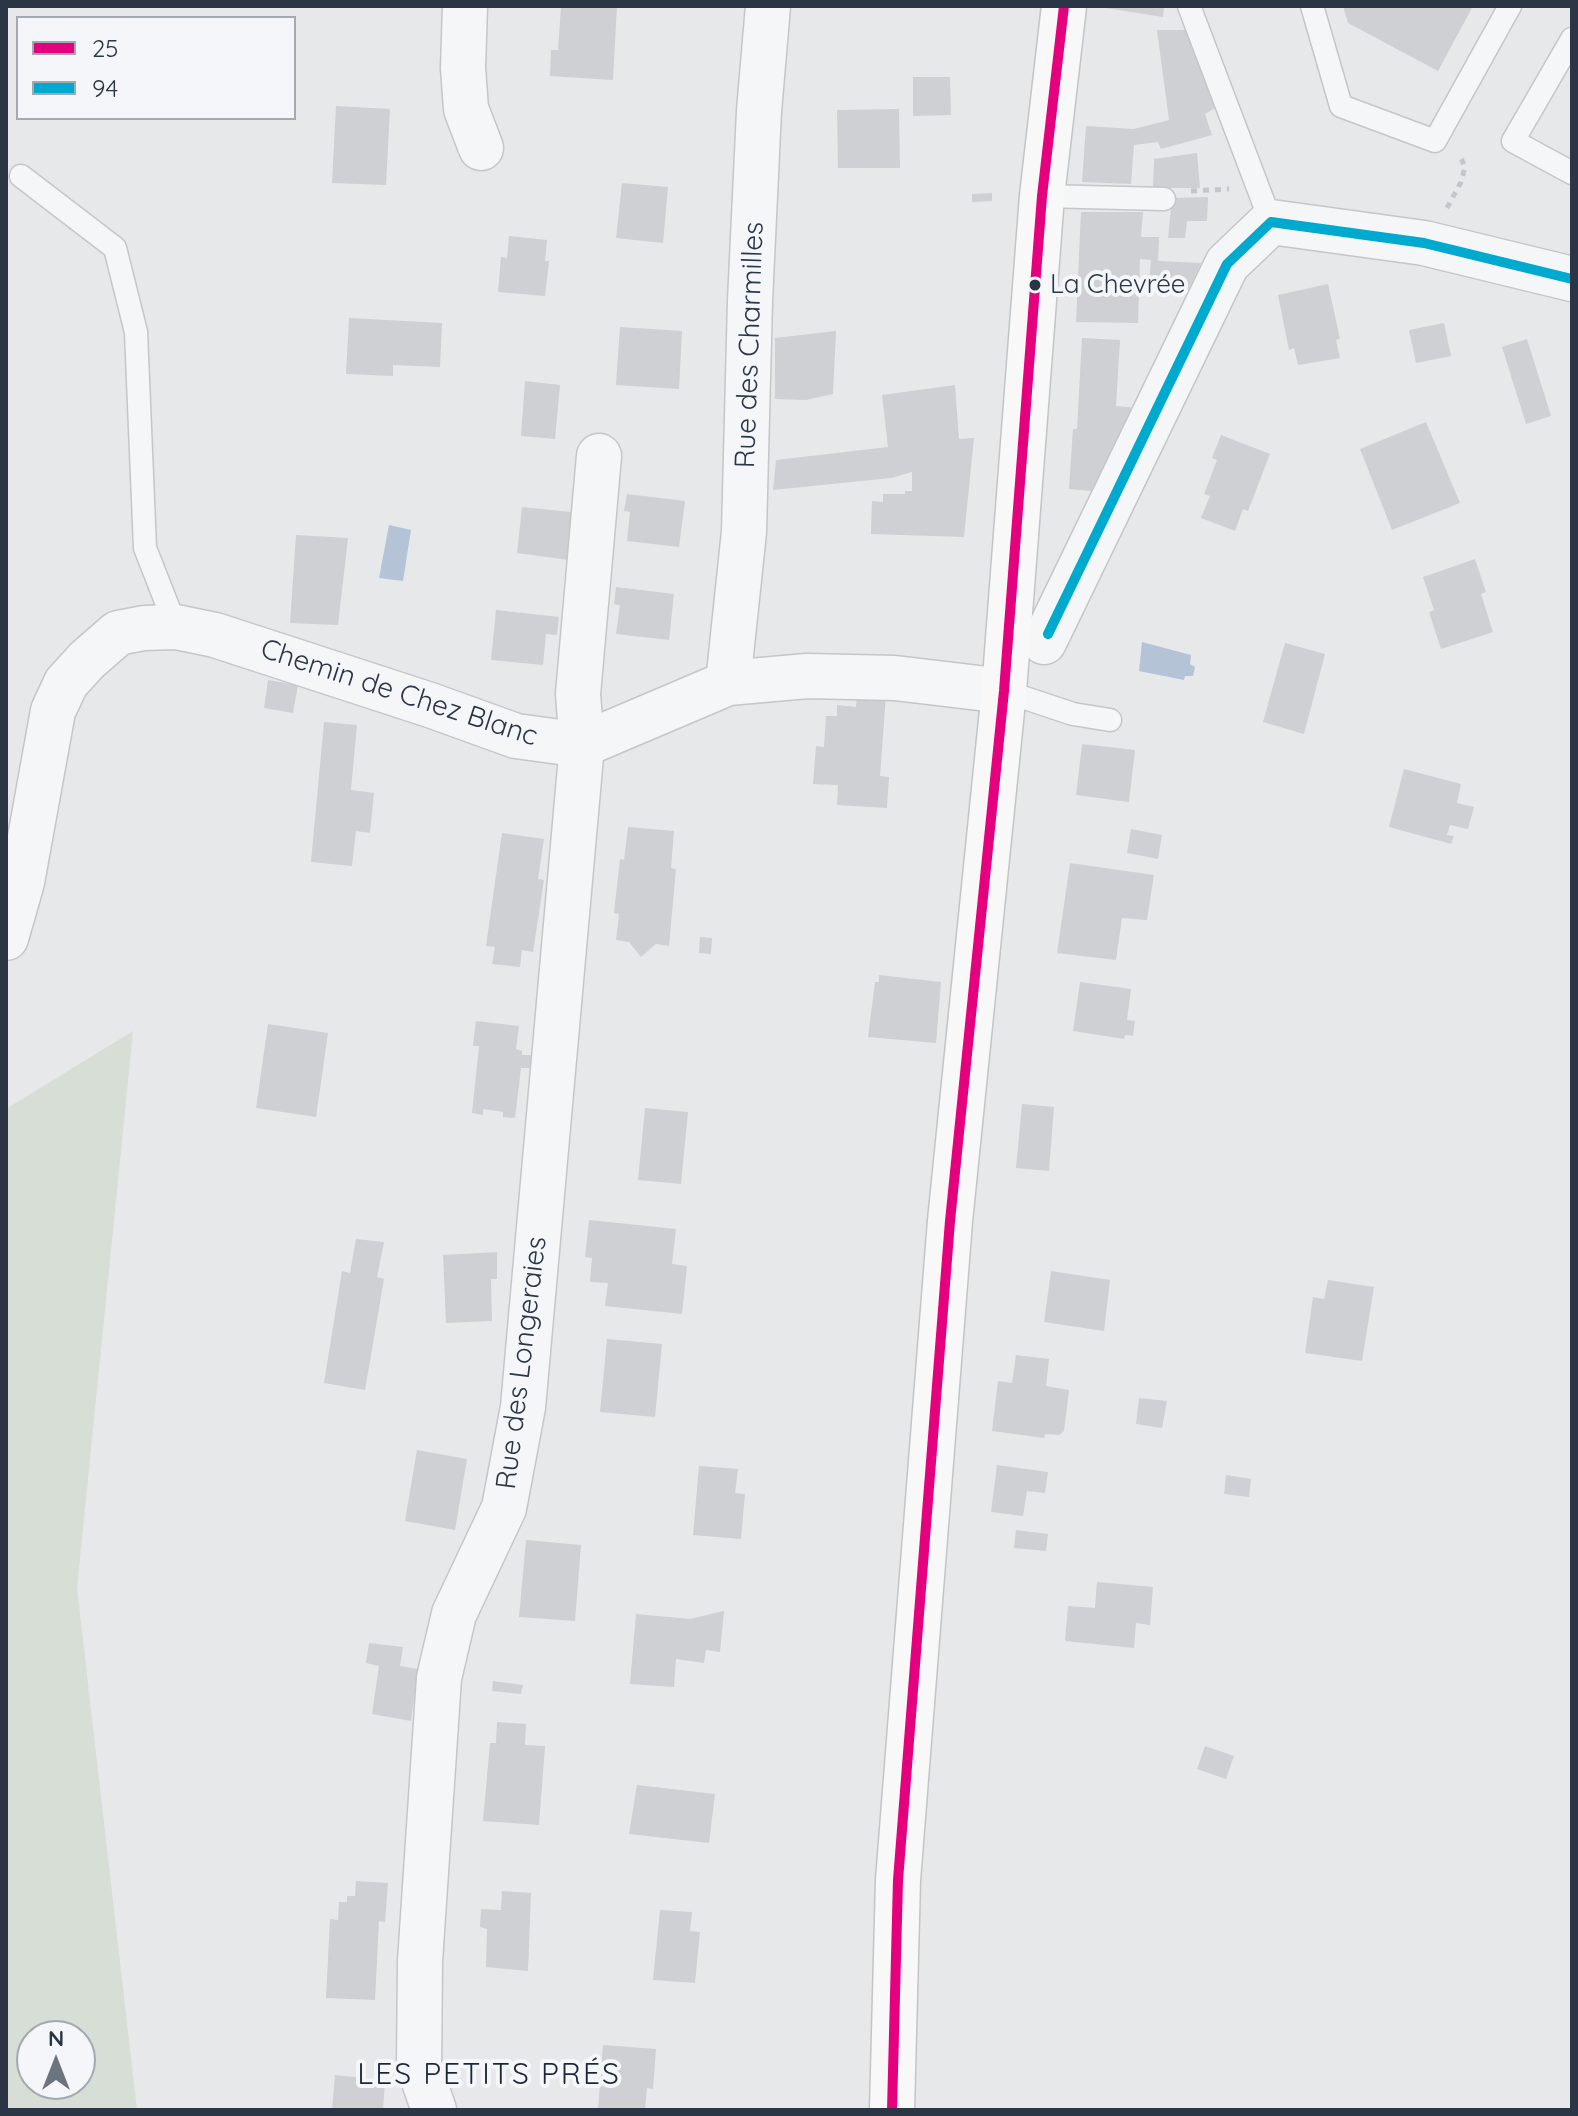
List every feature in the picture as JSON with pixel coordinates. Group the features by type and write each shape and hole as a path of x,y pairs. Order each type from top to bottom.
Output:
{"main road":[{"path":"869,2110 898,1880 949,1232 1004,691 1042,196 1064,6"},
{"path":"892,2110 898,1880"}],"street":[{"path":"465,6 463,68 466,109 481,148"},
{"name":"Rue des Charmilles","path":"728,683 744,532 759,111 768,6"},
{"path":"1044,642 1227,264 1264,205 1572,279"},
{"name":"Rue des Longeraies","path":"434,2110 419,2067 420,1961 439,1678 454,1614 504,1508 523,1407 582,745 578,694 599,456"},
{"name":"Chemin de Chez Blanc","path":"6,938 22,882 53,711 66,683 118,633 176,627 215,635 516,736 582,745"},
{"path":"582,745 728,683 807,676 895,678 1004,691"}],"lane":[{"path":"1189,6 1264,205"},
{"path":"1312,6 1341,106 1435,141 1510,6"},
{"path":"1572,39 1513,141 1572,173"},
{"path":"21,176 115,248 136,332 145,548 176,627"},
{"path":"1042,196 1164,199"},
{"path":"1004,691 1073,714 1110,720"}],"path":[{"path":"1435,141 1458,153 1465,167 1461,182 1444,213"},
{"path":"1164,199 1165,192 1264,205"}],"shaded area":[{"path":"133,1031 77,1588 137,2110 6,2110 6,1109"}],"water":[{"path":"389,525 411,530 403,581 379,578"},
{"path":"1142,642 1191,655 1190,664 1195,667 1193,676 1185,676 1184,680 1139,671"}],"building":[{"path":"561,6 617,6 613,80 550,76 551,50 558,50"},
{"path":"1164,6 1163,17 1106,8"},
{"path":"1343,6 1473,6 1438,71 1348,23"},
{"path":"1157,30 1193,30 1222,104 1205,114 1212,135 1161,149 1158,142 1134,145 1131,184 1082,182 1086,126 1134,129 1169,120"},
{"path":"913,77 950,77 951,115 913,116"},
{"path":"336,106 390,109 386,185 332,183"},
{"path":"899,109 900,168 838,168 837,110"},
{"path":"1197,153 1200,188 1153,188 1154,159"},
{"path":"622,183 668,187 663,243 616,238"},
{"path":"992,193 992,201 972,202 972,194"},
{"path":"1208,197 1207,221 1187,221 1185,238 1168,238 1172,198"},
{"path":"1081,212 1143,212 1141,237 1159,237 1158,261 1201,263 1188,291 1148,290 1151,260 1140,259 1138,323 1076,322"},
{"path":"509,236 547,240 545,261 549,261 545,296 498,292 501,257 507,258"},
{"path":"1328,284 1340,339 1336,340 1340,358 1298,365 1294,348 1289,350 1278,295"},
{"path":"349,318 442,323 440,367 393,365 393,376 346,374"},
{"path":"1444,323 1451,356 1416,363 1409,330"},
{"path":"620,327 682,331 679,389 616,385"},
{"path":"836,331 833,394 806,400 775,399 775,338"},
{"path":"1082,338 1120,340 1116,406 1138,408 1104,492 1069,489 1073,429 1077,429"},
{"path":"1527,339 1551,416 1526,424 1502,347"},
{"path":"525,381 560,385 555,439 521,436"},
{"path":"955,385 959,439 974,438 964,537 871,534 872,501 883,502 883,494 912,491 912,472 891,478 773,490 776,460 888,447 882,395"},
{"path":"1426,422 1460,503 1392,530 1360,449"},
{"path":"1221,435 1270,454 1248,511 1243,509 1235,531 1201,518 1210,496 1204,494 1217,460 1212,458"},
{"path":"627,494 685,501 679,547 627,541 630,512 624,511"},
{"path":"522,507 581,513 569,560 517,553"},
{"path":"296,535 348,538 338,625 290,623"},
{"path":"1475,559 1486,592 1481,594 1493,632 1441,649 1429,612 1434,610 1423,577"},
{"path":"616,587 674,594 669,640 616,634 620,605 614,604"},
{"path":"496,610 559,617 557,635 546,634 543,665 491,660"},
{"path":"1285,643 1325,654 1304,734 1263,722"},
{"path":"268,680 298,685 293,713 264,708"},
{"path":"857,693 886,695 880,776 889,777 887,808 837,805 838,785 813,784 816,746 824,747 826,716 837,716 837,705 856,707"},
{"path":"324,722 357,725 351,790 374,793 370,833 356,831 352,866 311,862"},
{"path":"1082,744 1135,750 1129,802 1076,795"},
{"path":"1404,769 1461,784 1457,803 1474,807 1468,829 1450,825 1447,835 1454,836 1451,844 1389,827"},
{"path":"628,827 674,831 671,868 676,869 669,946 656,944 641,957 629,942 616,940 619,914 614,913 620,859 624,860"},
{"path":"1131,829 1162,835 1158,859 1127,853"},
{"path":"502,833 544,839 538,879 544,880 533,952 522,950 520,967 492,964 495,947 486,946"},
{"path":"1070,863 1154,875 1147,920 1122,918 1116,960 1057,953"},
{"path":"700,937 712,938 711,954 699,953"},
{"path":"879,975 941,982 936,1043 868,1037 875,982 879,982"},
{"path":"1080,982 1131,989 1127,1020 1135,1021 1133,1036 1125,1035 1124,1039 1073,1031"},
{"path":"476,1021 519,1026 516,1049 522,1051 522,1055 533,1055 532,1068 521,1068 515,1118 503,1117 503,1112 483,1109 483,1115 472,1113 479,1046 473,1046"},
{"path":"268,1024 328,1033 316,1117 256,1108"},
{"path":"1022,1104 1054,1107 1049,1171 1016,1168"},
{"path":"645,1108 688,1112 681,1184 638,1180"},
{"path":"589,1220 676,1229 672,1264 687,1266 682,1314 605,1306 608,1283 590,1282 592,1258 585,1257"},
{"path":"356,1239 384,1242 377,1277 384,1279 365,1390 324,1383 342,1271 350,1273"},
{"path":"497,1252 497,1279 491,1279 492,1321 446,1323 443,1255"},
{"path":"1051,1271 1110,1280 1104,1331 1044,1322"},
{"path":"1328,1280 1374,1287 1362,1361 1305,1353 1313,1297 1324,1299"},
{"path":"607,1339 662,1344 655,1417 600,1412"},
{"path":"1016,1355 1049,1359 1046,1386 1069,1390 1064,1431 1059,1435 1045,1434 1044,1438 992,1431 998,1381 1012,1383"},
{"path":"1139,1398 1167,1401 1162,1428 1136,1424"},
{"path":"417,1450 467,1459 455,1530 405,1521"},
{"path":"997,1465 1048,1472 1045,1493 1027,1491 1023,1516 991,1512"},
{"path":"699,1466 738,1469 735,1493 745,1494 741,1539 693,1535"},
{"path":"1226,1475 1251,1479 1249,1497 1224,1494"},
{"path":"1016,1530 1048,1534 1046,1551 1014,1548"},
{"path":"526,1540 581,1545 575,1621 519,1617"},
{"path":"1097,1582 1153,1587 1150,1625 1136,1623 1134,1648 1065,1641 1068,1606 1095,1608"},
{"path":"724,1611 720,1652 706,1650 704,1663 676,1659 674,1687 630,1684 636,1614 690,1619"},
{"path":"369,1643 403,1647 400,1666 418,1669 411,1721 372,1714 379,1666 366,1663"},
{"path":"493,1681 523,1685 521,1694 492,1691"},
{"path":"497,1722 526,1724 525,1745 545,1746 539,1825 483,1821 490,1743 496,1743"},
{"path":"1205,1746 1234,1756 1226,1779 1197,1769"},
{"path":"637,1785 715,1794 709,1843 629,1834"},
{"path":"356,1881 388,1883 385,1922 379,1921 375,2000 326,1998 330,1919 338,1920 339,1902 347,1902 347,1896 355,1896"},
{"path":"502,1891 531,1893 528,1971 486,1967 487,1929 480,1927 481,1909 501,1910"},
{"path":"660,1910 692,1912 690,1931 700,1932 695,1983 653,1980"},
{"path":"603,2045 656,2049 653,2089 647,2088 645,2110 598,2110"},
{"path":"335,2075 385,2080 383,2110 332,2110"}],"transit line":[{"name":"25","path":"892,2110 898,1880 950,1221 1004,691 1042,196 1064,6"},
{"name":"94","path":"1048,634 1227,264 1271,222 1424,243 1572,279"}],"place":[{"name":"La Chevrée","path":"1035,285"}],"district":[{"name":"LES PETITS PRÉS","path":"489,2075"}]}
